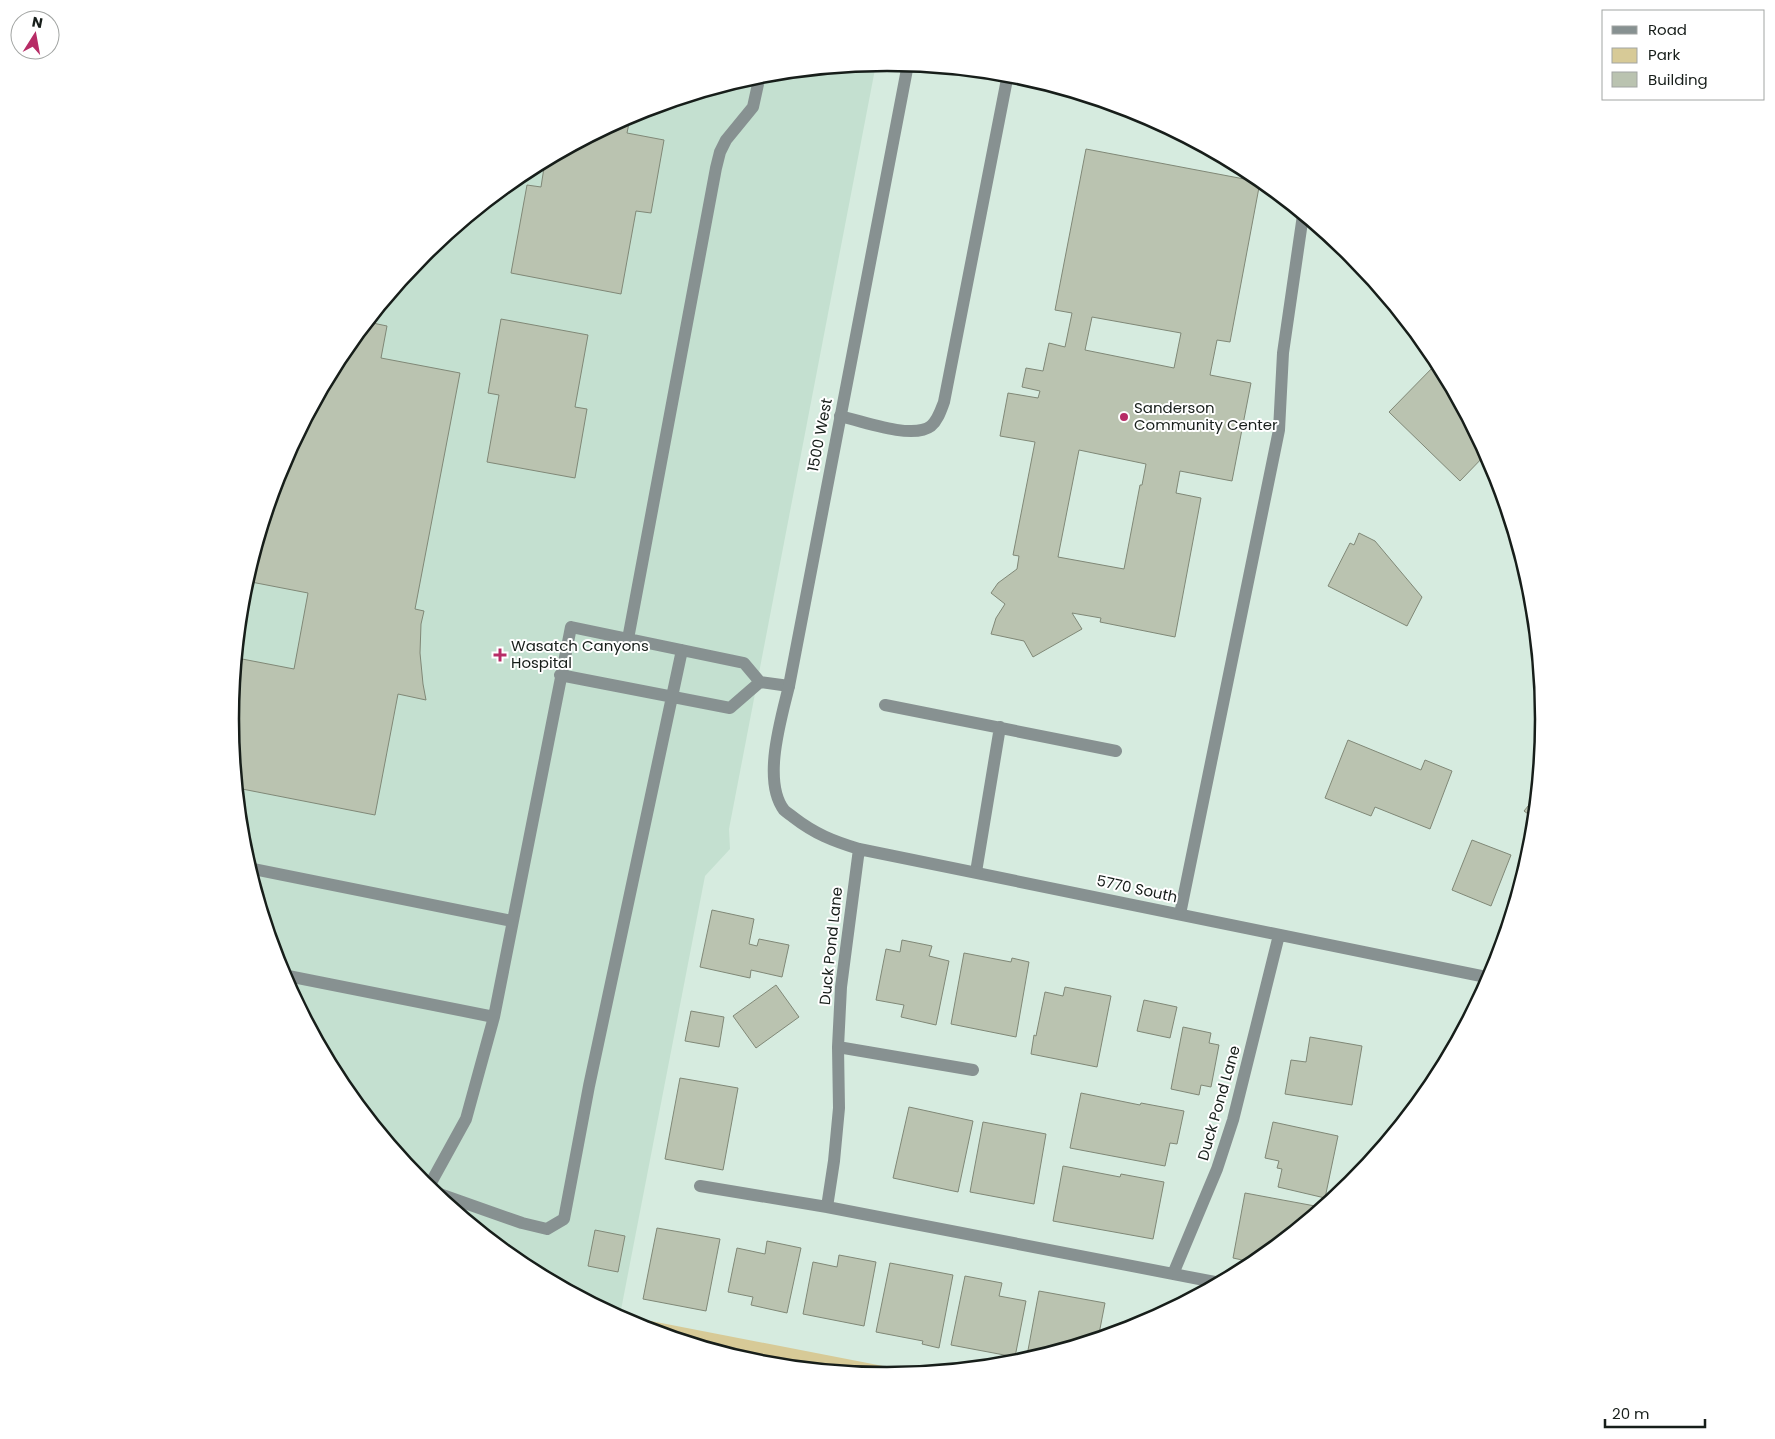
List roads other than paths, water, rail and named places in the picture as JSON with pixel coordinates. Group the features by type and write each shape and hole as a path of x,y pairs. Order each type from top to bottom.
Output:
{"street":[{"name":"1500 West","path":"784,810 776,793 774,769 777,735 789,686 906,72"},
{"path":"840,416 905,431 920,430 931,426 938,416 944,402 1006,83"},
{"path":"628,639 716,168 720,152 726,140 753,107 758,85"},
{"path":"1180,914 1279,430 1283,353 1302,221"},
{"path":"432,1181 466,1119 494,1017 571,627 744,663 760,682 789,686"},
{"path":"450,1198 522,1224 547,1229 564,1219 589,1086 682,650"},
{"path":"560,676 730,708 760,682"},
{"path":"885,705 1116,751"},
{"path":"976,872 1000,728"},
{"name":"5770 South","path":"784,810 809,830 836,842 859,849 1482,976"},
{"name":"Duck Pond Lane","path":"827,1207 839,1108 838,1047 841,987 859,849"},
{"path":"257,869 512,921"},
{"name":"Duck Pond Lane","path":"1174,1274 1218,1169 1234,1120 1279,934"},
{"path":"293,977 494,1017"},
{"path":"838,1047 973,1070"},
{"path":"700,1186 827,1207 1211,1281"}],"place":[{"name":"Sanderson Community Center","path":"1124,417"},
{"name":"Wasatch Canyons Hospital","path":"500,655"}]}
